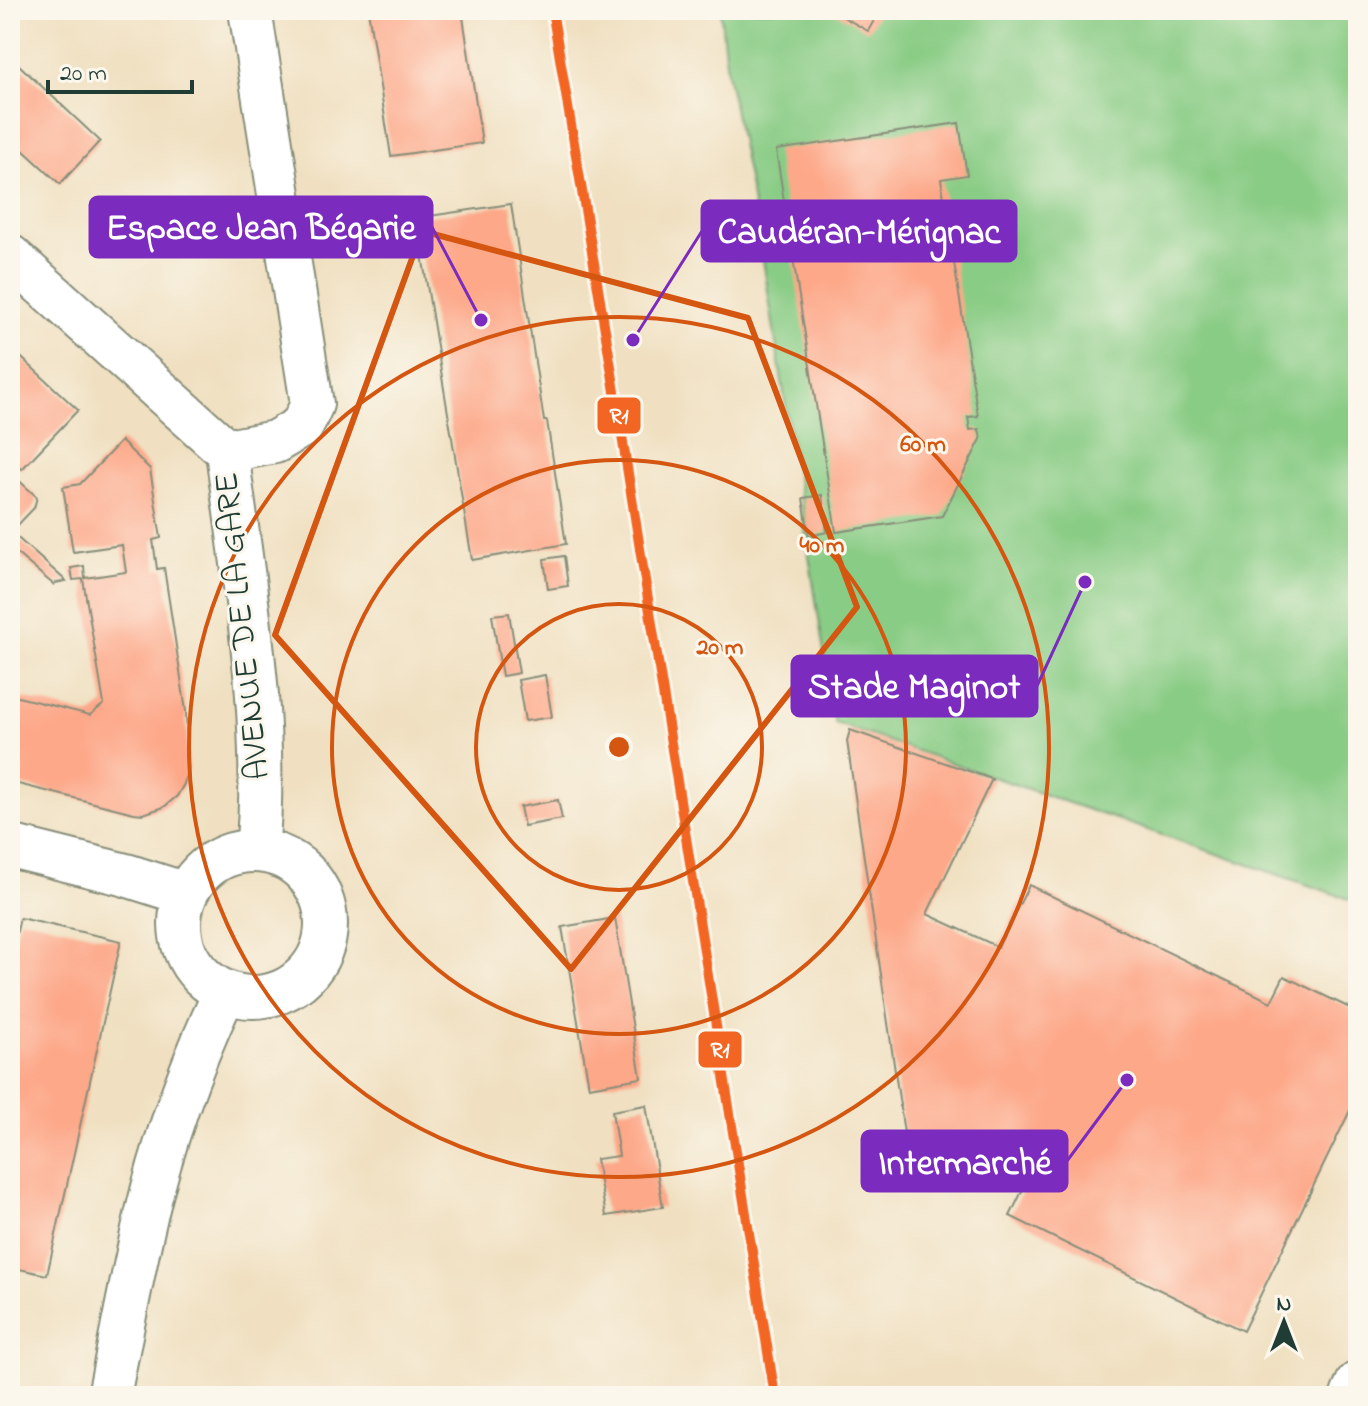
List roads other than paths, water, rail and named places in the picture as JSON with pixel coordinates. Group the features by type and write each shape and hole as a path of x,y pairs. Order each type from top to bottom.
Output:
{"street":[{"path":"227,451 275,442 302,426 312,404 250,10"},
{"name":"AVENUE DE LA GARE","path":"10,256 227,451 257,692 261,789 257,851"},
{"path":"10,846 126,875 186,894"},
{"path":"257,851 280,856 300,867 315,885 324,906 326,929 321,952 309,972 292,987 270,996 247,997 225,992 194,969 180,933 180,913 195,878 207,866 223,857 257,851"},
{"path":"109,1396 147,1214 173,1120 197,1052 225,992"},
{"path":"1353,1396 1358,1384"}],"place":[{"name":"Espace Jean Bégarie","path":"481,320"},
{"name":"Caudéran-Mérignac","path":"633,340"},
{"name":"Stade Maginot","path":"1085,582"},
{"name":"Intermarché","path":"1127,1080"}]}
